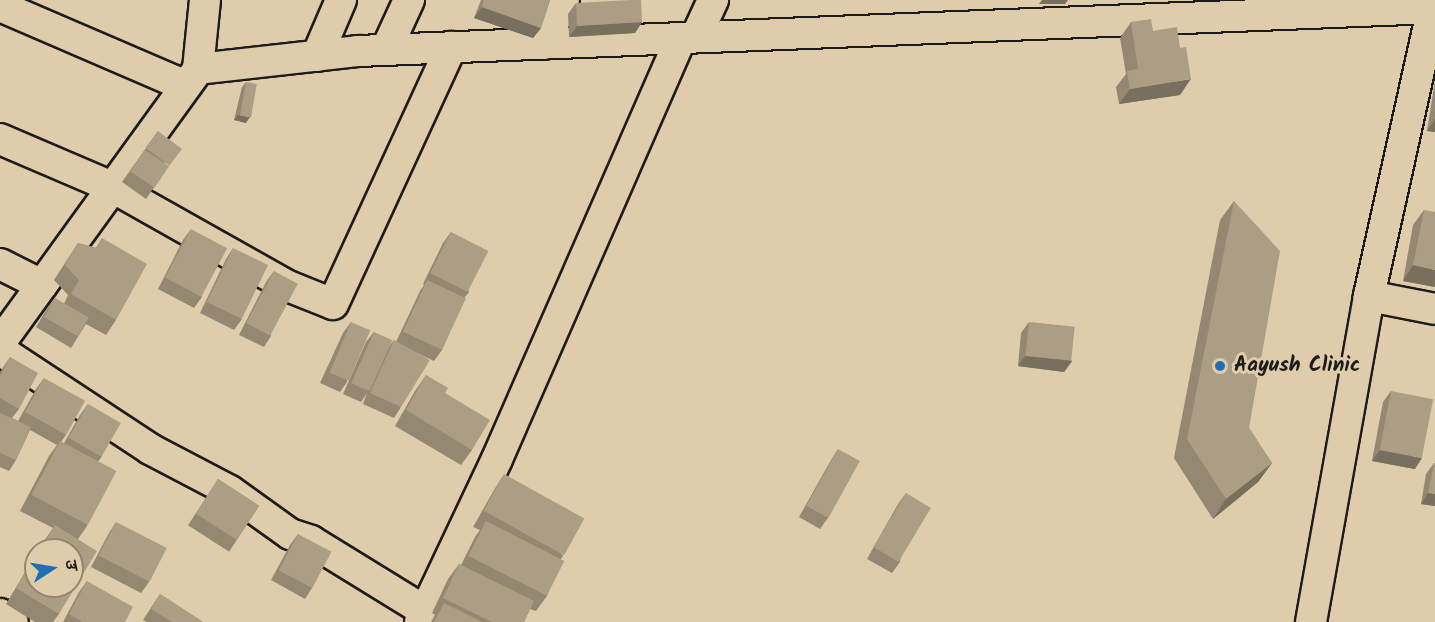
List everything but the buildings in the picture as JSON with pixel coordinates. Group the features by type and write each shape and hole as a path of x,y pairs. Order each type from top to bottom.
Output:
{"street":[{"path":"0,343 192,77 205,0"},
{"path":"317,56 341,0"},
{"path":"387,50 409,0"},
{"path":"544,44 564,0"},
{"path":"0,350 150,449 230,491 290,534 311,541 422,617 497,459 688,37 712,0"},
{"path":"0,6 192,77 317,56 387,50 1401,4 1434,8 1369,296 1311,622"},
{"path":"1401,4 1420,65"},
{"path":"0,139 112,187 288,286 333,304 451,47"},
{"path":"0,264 42,285"},
{"path":"1369,296 1435,309"},
{"path":"0,614 13,622"}],"place":[{"name":"Aayush Clinic","path":"1220,366"}]}
